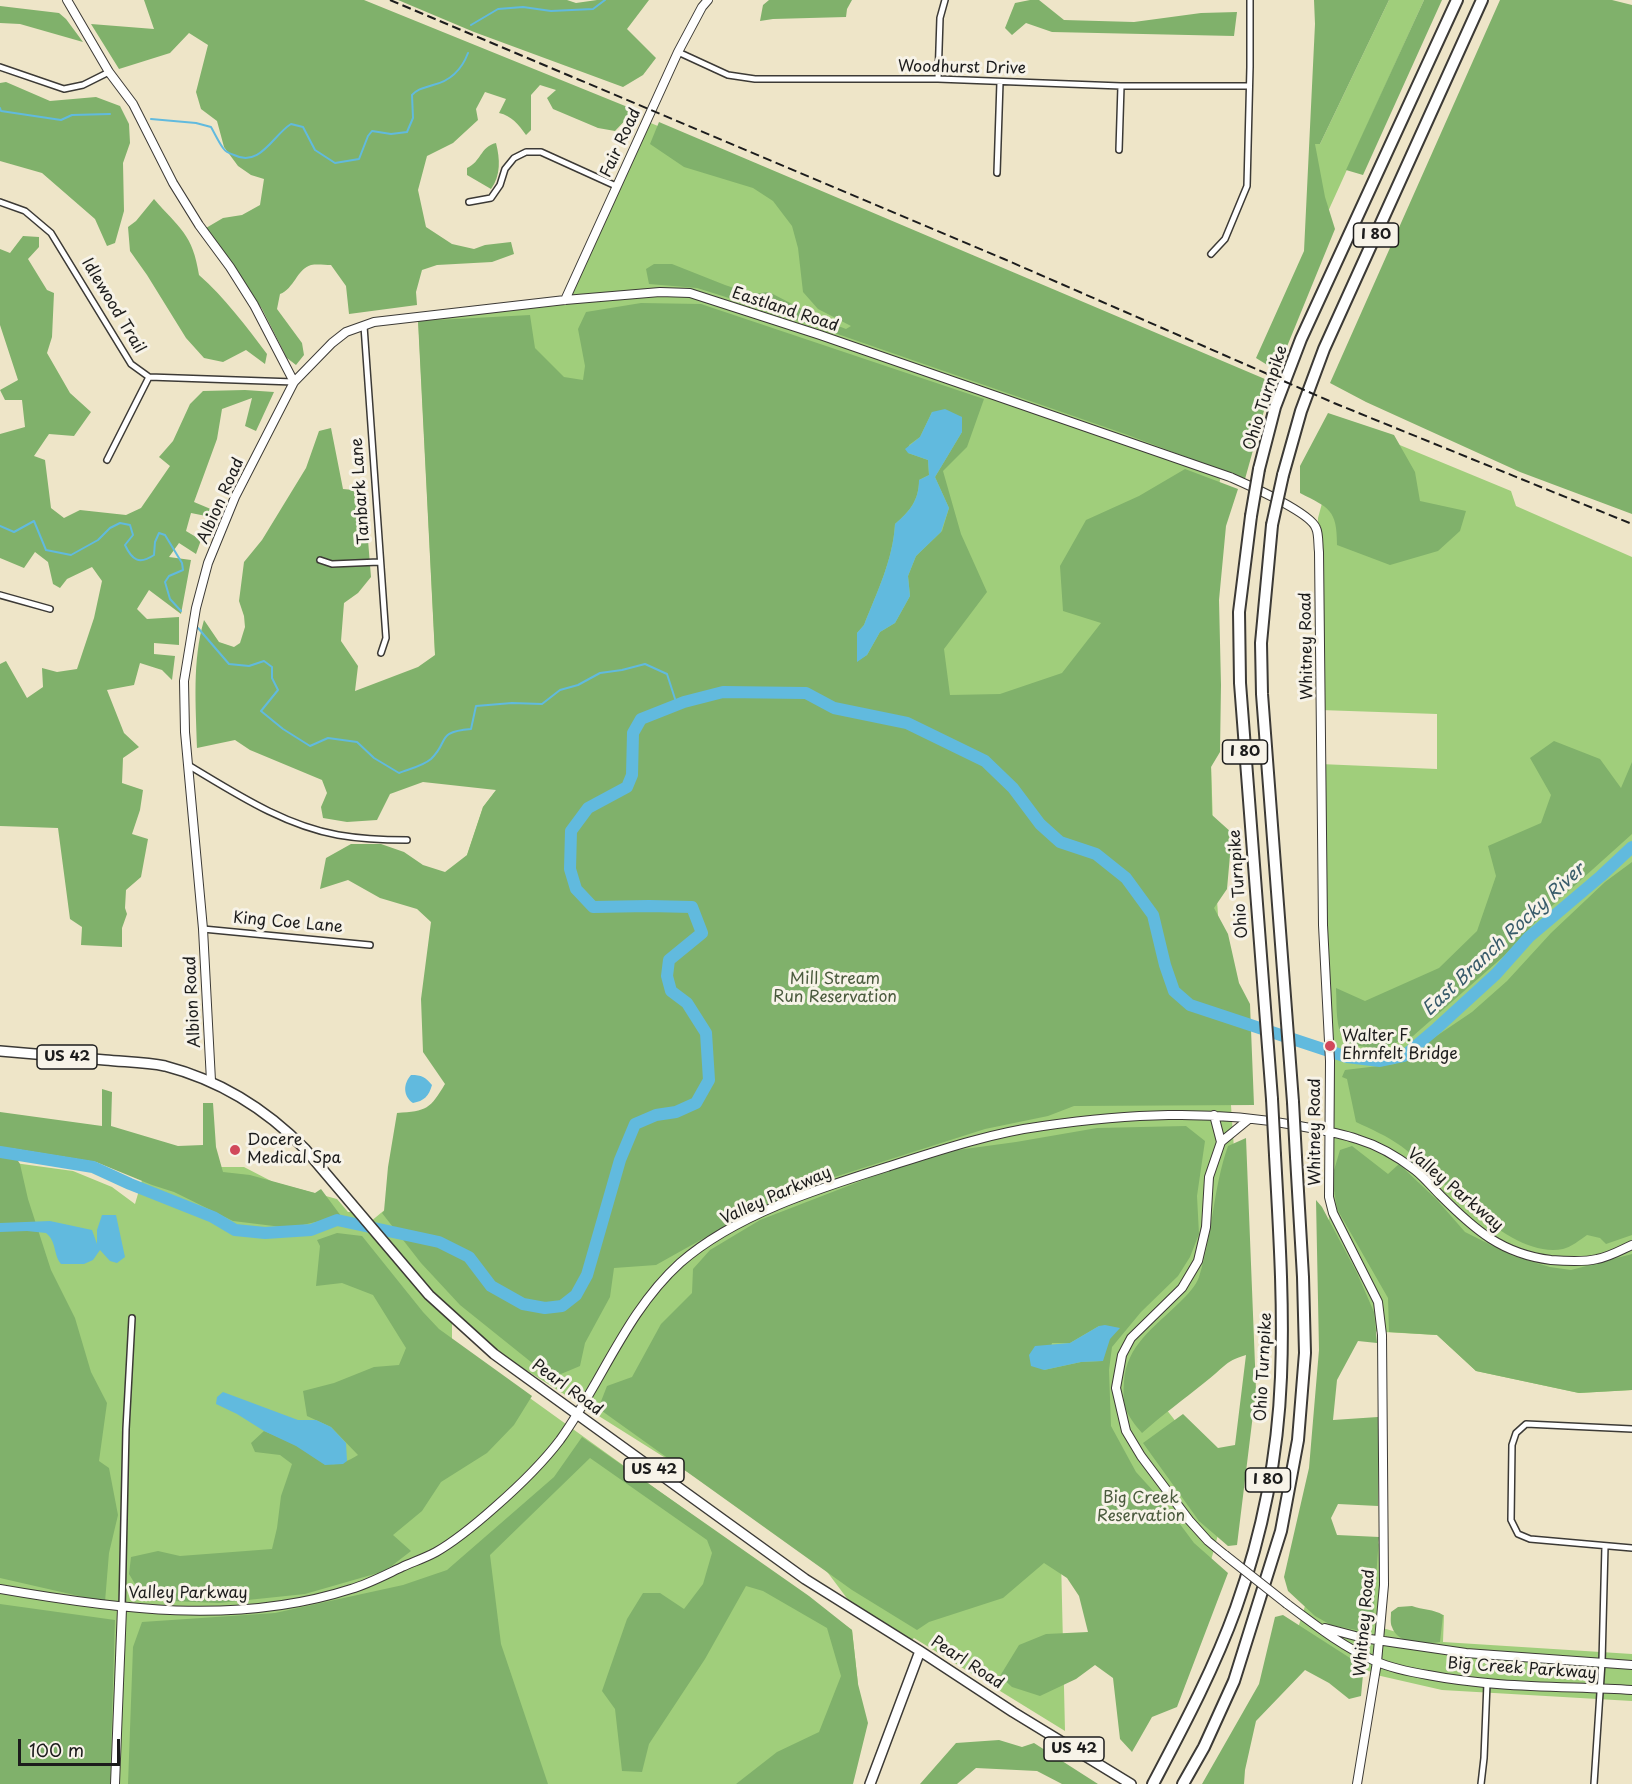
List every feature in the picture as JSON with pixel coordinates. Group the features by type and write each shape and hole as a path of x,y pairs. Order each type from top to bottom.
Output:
{"highway":[{"name":"Ohio Turnpike","path":"1153,1784 1210,1672 1236,1608 1260,1527 1274,1452 1281,1379 1283,1306 1272,1099 1240,683 1239,612 1259,469 1275,407 1301,339 1457,0"},
{"name":"I 80","path":"1183,1784 1204,1747 1234,1681 1281,1531 1298,1440 1305,1353 1291,1069 1262,694 1261,643 1272,525 1301,411 1324,349 1482,0"}],"main road":[{"name":"Pearl Road","path":"0,1051 129,1060 167,1067 211,1081 256,1106 285,1128 305,1149 429,1295 494,1354 805,1579 920,1650 1013,1712 1130,1783"},
{"path":"870,1784 920,1650"}],"street":[{"path":"67,0 109,72 133,104 173,183 254,305 294,382 149,377 107,460"},
{"name":"Fair Road","path":"565,300 678,52 708,0"},
{"path":"938,79 940,18 945,0"},
{"path":"1211,254 1225,239 1247,186 1250,0"},
{"name":"Woodhurst Drive","path":"678,52 728,75 755,79 938,79 1121,86 1250,86"},
{"path":"0,67 64,89 84,86 109,72"},
{"path":"997,173 1000,82"},
{"path":"1119,150 1121,86"},
{"path":"469,202 491,198 500,185 506,168 514,158 526,152 542,152 616,186"},
{"name":"Idlewood Trail","path":"0,202 25,212 51,233 131,364 149,377"},
{"name":"Eastland Road","path":"294,382 332,343 346,333 374,322 565,300 660,292 690,294 702,296 1185,461 1230,477 1266,494"},
{"name":"Tanbark Lane","path":"364,326 386,638 381,653"},
{"name":"Albion Road","path":"211,1081 203,929 188,765 184,681 196,609 208,563 235,497 294,382"},
{"name":"Whitney Road","path":"1266,494 1305,516 1316,527 1319,552 1323,925 1330,1061 1329,1197 1333,1213 1378,1302 1382,1335 1384,1585 1377,1662 1357,1784"},
{"path":"320,560 332,564 379,562"},
{"path":"0,595 50,609"},
{"path":"188,765 268,811 311,828 337,835 368,839 407,840"},
{"name":"King Coe Lane","path":"203,929 370,945"},
{"path":"1214,1115 1221,1142 1249,1119"},
{"name":"Valley Parkway","path":"0,1589 80,1604 122,1608 221,1611 296,1603 353,1589 437,1552 477,1523 519,1486 543,1460 577,1414 637,1313 660,1284 699,1248 741,1222 844,1180 948,1147 1038,1126 1112,1117 1214,1115 1269,1120 1329,1131 1373,1144 1415,1170 1480,1232 1516,1253 1561,1261 1597,1259 1632,1245"},
{"name":"Big Creek Parkway","path":"1221,1142 1209,1177 1206,1227 1198,1261 1182,1288 1131,1338 1122,1355 1116,1388 1126,1431 1141,1456 1189,1520 1208,1541 1315,1625 1343,1644 1377,1662 1449,1679 1632,1690"},
{"path":"115,1784 126,1429 132,1318"},
{"path":"1632,1429 1526,1424 1516,1432 1512,1445 1511,1520 1518,1534 1530,1539 1632,1548"},
{"path":"1594,1784 1601,1688 1605,1546"},
{"name":"Big Creek Parkway","path":"1315,1625 1379,1641 1466,1653 1632,1665"},
{"path":"1482,1784 1487,1683"}],"green space":[{"path":"144,0 364,0 635,110 615,131 598,128 553,109 547,98 556,90 540,85 531,95 531,130 526,135 508,116 499,113 506,99 485,92 476,109 478,120 453,143 427,156 418,190 426,227 452,244 474,249 485,245 511,242 514,254 492,262 437,265 422,270 416,292 417,305 349,314 346,286 331,265 306,267 289,288 280,294 277,309 302,343 304,355 296,365 287,358 262,309 206,228 223,218 242,215 260,205 264,179 251,175 238,166 224,147 217,121 201,109 196,92 208,45 189,33 170,53 119,69 91,24 154,29"},
{"path":"398,0 567,0 576,3 597,0 649,0 627,29 656,58 643,75 623,87 474,32"},
{"path":"769,0 852,0 846,17 760,21 763,5"},
{"path":"1039,0 1064,20 1134,22 1201,13 1237,12 1234,36 1052,32 1026,23 1012,35 1005,28 1015,3"},
{"path":"1314,0 1389,0 1320,144 1315,144 1325,197 1335,229 1277,371 1256,358 1304,251 1315,24"},
{"path":"1389,0 1424,0 1316,238 1315,144 1320,144"},
{"path":"1424,0 1442,0 1363,175 1346,170"},
{"path":"1500,0 1612,0 1632,5 1632,514 1520,472 1366,402 1330,383"},
{"path":"0,6 59,13 83,42 20,24 0,23"},
{"path":"6,82 50,101 96,97 120,106 129,124 130,143 123,163 124,211 115,243 107,246 95,219 42,173 0,161 0,83"},
{"name":"Mill Stream Run Reservation","path":"646,121 1039,287 1221,475 1212,523 1211,763 1214,856 1238,1208 1166,1409 1202,1455 1226,1505 1206,1579 1061,1558 1065,1731 914,1638 906,1645 861,1617 810,1549 494,1350 452,1318 452,1342 852,1630 858,1684 839,1784 0,1784 0,1161 73,1171 112,1187 135,1204 142,1180 0,1114 217,1167 244,1167 273,1182 337,1199 348,1212 361,1212 370,1222 393,1203 462,1094 467,855 483,807 524,754 440,752 418,316 562,301"},
{"path":"659,122 1272,382 1245,479 1125,434 780,314 697,288 649,284 646,269 654,264 672,264 752,294 769,292 823,320 846,329 851,326 818,309 803,292 798,248 792,226 773,201 753,188 684,167 650,144"},
{"path":"496,143 499,167 497,178 491,189 467,175 467,168 487,148"},
{"path":"154,199 184,232 193,250 199,275 226,303 267,354 265,364 246,350 223,362 204,358 186,338 130,251 128,227"},
{"path":"23,236 39,237 39,247 28,259 47,290 54,293 52,337 47,353 70,393 91,412 74,436 49,434 34,456 45,460 51,508 64,518 80,510 126,515 141,508 170,466 159,457 173,441 190,404 203,391 274,392 256,431 245,426 252,398 222,409 217,439 194,502 213,510 211,517 191,513 186,531 201,540 196,554 179,543 169,557 191,560 181,614 149,590 137,609 147,619 179,617 179,645 154,643 154,654 175,656 172,680 162,670 140,663 134,685 107,690 124,733 139,747 123,758 122,783 143,790 140,810 132,834 148,839 141,877 126,890 127,914 122,928 122,947 81,945 82,927 70,919 58,828 0,826 0,664 6,661 27,698 43,687 42,668 57,672 77,669 94,618 102,581 92,567 67,579 60,588 53,584 48,562 35,552 24,568 0,558 0,434 25,427 22,400 5,400 0,390 18,380 0,325 0,249 10,253"},
{"path":"641,303 701,304 984,399 967,447 943,471 961,534 987,592 944,649 950,695 1000,694 1062,673 1101,623 1063,611 1060,566 1086,520 1139,496 1185,469 1238,489 1226,526 1219,600 1220,752 1211,767 1212,815 1232,833 1227,889 1214,908 1228,934 1239,983 1250,1004 1254,1105 1074,1106 1048,1116 985,1129 819,1182 756,1209 656,1265 614,1268 610,1297 585,1343 580,1366 561,1374 536,1366 460,1305 421,1263 382,1213 397,1113 427,1107 445,1084 423,1052 421,999 431,922 417,909 380,898 348,880 320,889 326,858 351,844 381,844 404,852 423,865 445,872 467,855 483,807 496,790 423,782 390,794 377,820 347,822 323,818 321,807 327,793 322,780 250,750 235,740 197,748 196,684 198,651 204,620 219,642 234,647 240,643 245,627 239,601 244,562 262,540 306,468 319,431 331,428 343,489 364,491 371,577 358,593 344,603 341,641 358,666 355,691 418,667 435,655 418,321 530,315 535,348 564,377 583,380 585,366 578,329 586,312","holes":["932,412 962,417 962,432 935,477 949,508 942,531 916,556 908,576 910,596 895,623 880,632 867,655 857,661 857,633 864,625 884,576 895,524 913,505 919,480 929,475 928,460 908,453 909,445 920,437"]},
{"path":"1328,413 1394,435 1415,472 1420,501 1466,511 1460,531 1438,551 1390,565 1337,545 1335,524 1329,511 1318,502 1300,493 1300,466"},
{"path":"1344,422 1511,491 1516,506 1632,557 1632,1390 1579,1393 1476,1371 1437,1335 1331,1329 1320,764 1437,769 1437,714 1320,710 1318,518"},
{"path":"1554,741 1600,759 1621,788 1632,762 1632,834 1543,914 1504,956 1413,1036 1380,1049 1345,1044 1338,1024 1336,988 1365,1001 1439,968 1477,931 1496,876 1488,846 1541,823 1551,795 1530,758"},
{"path":"1632,862 1632,1235 1606,1244 1600,1238 1587,1235 1563,1249 1542,1249 1520,1242 1498,1229 1401,1146 1356,1122 1347,1079 1342,1077 1345,1070 1395,1064 1472,1012 1507,981 1551,933 1605,882"},
{"path":"102,1089 112,1092 111,1126 178,1146 203,1145 203,1103 213,1103 216,1147 223,1172 250,1175 315,1193 321,1189 341,1216 290,1228 233,1221 174,1192 96,1162 10,1148 20,1164 28,1199 51,1270 75,1318 91,1372 107,1403 99,1461 109,1468 118,1515 109,1553 105,1602 0,1578 0,1112 102,1126"},
{"name":"Big Creek Reservation","path":"1186,1126 1205,1141 1197,1196 1199,1234 1190,1257 1178,1276 1141,1312 1112,1347 1109,1370 1111,1426 1136,1472 1165,1504 1194,1543 1228,1573 1177,1707 1152,1717 1132,1752 1120,1739 1113,1678 1095,1665 1076,1679 1040,1696 1012,1687 1000,1676 1019,1645 1046,1634 1088,1632 1079,1596 1067,1578 1044,1563 1003,1598 929,1622 917,1630 852,1590 602,1411 600,1404 607,1386 632,1377 661,1324 692,1293 693,1269 710,1250 760,1220 897,1167 950,1151 1097,1128","holes":["1099,1326 1102,1361 1081,1362 1044,1370 1052,1343 1070,1343"]},
{"path":"1246,1138 1256,1390 1237,1545 1228,1546 1199,1521 1143,1443 1183,1414 1218,1448 1235,1445 1246,1355 1228,1363 1142,1433 1126,1410 1124,1382 1130,1357 1136,1347 1194,1287 1198,1280 1228,1146"},
{"path":"1352,1146 1388,1174 1399,1164 1437,1200 1465,1232 1513,1256 1550,1267 1571,1270 1632,1254 1632,1390 1579,1393 1476,1371 1437,1335 1389,1332 1388,1298 1337,1209 1332,1177 1340,1150"},
{"path":"1316,1200 1322,1207 1357,1273 1374,1312 1377,1343 1358,1341 1337,1380 1333,1420 1378,1417 1378,1506 1338,1504 1331,1518 1337,1535 1379,1537 1373,1619 1361,1631 1331,1625 1315,1616 1288,1591 1284,1577 1309,1468 1319,1350"},
{"path":"337,1233 362,1236 439,1329 532,1396 514,1425 487,1453 441,1482 422,1511 393,1535 411,1551 385,1571 305,1594 219,1603 147,1600 129,1574 131,1557 158,1551 180,1556 272,1549 281,1496 292,1464 280,1455 255,1452 251,1443 264,1431 327,1463 340,1463 358,1455 331,1427 307,1416 303,1391 334,1383 374,1367 399,1365 406,1348 373,1295 342,1283 316,1286 320,1246 317,1240"},
{"path":"582,1437 809,1596 852,1630 858,1684 868,1723 853,1784 736,1784 777,1752 819,1732 841,1676 827,1628 763,1591 746,1586 705,1659 649,1744 642,1772 622,1771 615,1709 602,1691 627,1619 643,1593 660,1593 684,1609 703,1584 712,1553 707,1540 590,1458 490,1555 501,1644 548,1784 128,1784 133,1647 142,1622 275,1613 403,1585 447,1570 554,1477"},
{"path":"1335,1540 1384,1544 1379,1627 1400,1633 1394,1612 1444,1615 1443,1642 1632,1654 1632,1701 1442,1690 1372,1674 1372,1672 1332,1660 1293,1644 1310,1590"},
{"path":"0,1604 115,1620 110,1784 0,1784"},
{"path":"1412,1606 1443,1615 1440,1642 1413,1642 1395,1633 1391,1624 1391,1612 1398,1607"},
{"path":"1283,1615 1350,1658 1364,1664 1361,1696 1349,1699 1329,1683 1305,1670 1256,1721 1244,1784 1202,1784 1259,1684 1275,1617"},
{"path":"999,1740 1022,1747 1034,1743 1098,1784 1062,1784 1037,1771 976,1768 957,1784 920,1784 956,1743"}],"water":[{"path":"945,409 962,417 962,432 935,477 949,508 941,532 916,556 908,576 910,596 895,623 880,632 867,655 857,662 857,633 864,625 884,576 895,524 913,505 919,480 929,475 928,460 908,453 905,449 920,437 932,412"},
{"path":"411,1075 423,1077 432,1085 426,1097 413,1103 407,1097 405,1090"},
{"path":"102,1215 116,1215 125,1257 117,1263 110,1261 100,1250 93,1260 84,1264 61,1264 52,1240 46,1233 0,1232 0,1223 50,1221 92,1230 97,1244 97,1230"},
{"path":"1099,1326 1120,1328 1110,1339 1103,1361 1081,1362 1044,1370 1031,1366 1029,1355 1035,1346 1070,1343"},
{"path":"223,1392 298,1420 316,1420 331,1427 346,1443 347,1461 343,1464 325,1465 296,1446 216,1404 217,1397"}],"waterway":[{"path":"471,25 498,9 523,7 551,11 593,9 605,0"},
{"path":"151,119 196,123 211,127 224,149 243,158 259,154 291,124 303,127 315,150 335,163 359,159 372,131 391,134 407,132 413,118 412,95 450,77 459,69 468,53"},
{"path":"0,108 1,111 61,120 72,115 110,114"},
{"path":"0,526 14,532 34,521 46,550 71,555 98,540 110,528 120,523 130,525 133,535 125,545 130,554 140,560 154,555 155,542 159,533 165,535 182,563 183,570 169,576 165,582 170,599 181,611"},
{"path":"198,628 229,664 249,666 264,661 272,667 272,678 278,690 261,711 283,729 310,746 328,738 357,742 374,758 399,773 431,759 445,738 452,732 471,729 476,706 512,703 542,704 560,690 578,685 600,673 645,664 667,674 677,705"},
{"name":"East Branch Rocky River","path":"0,1152 93,1167 213,1217 235,1230 265,1233 311,1230 337,1220 439,1242 469,1257 491,1286 523,1304 545,1308 562,1306 576,1295 587,1275 620,1160 635,1124 656,1115 676,1112 696,1103 709,1080 706,1033 687,1003 671,991 667,976 669,960 702,933 692,907 593,907 576,889 570,869 571,831 588,808 627,787 632,775 633,733 641,719 684,702 723,692 806,693 834,708 907,723 985,761 1013,788 1040,824 1060,842 1096,854 1126,878 1153,915 1174,991 1190,1005 1347,1057 1380,1061 1404,1056 1496,974 1529,937 1632,847"}],"railway":[{"path":"390,0 1004,259 1334,403 1632,524"}],"place":[{"name":"Walter F. Ehrnfelt Bridge","path":"1330,1046"},
{"name":"Docere Medical Spa","path":"235,1150"}]}
